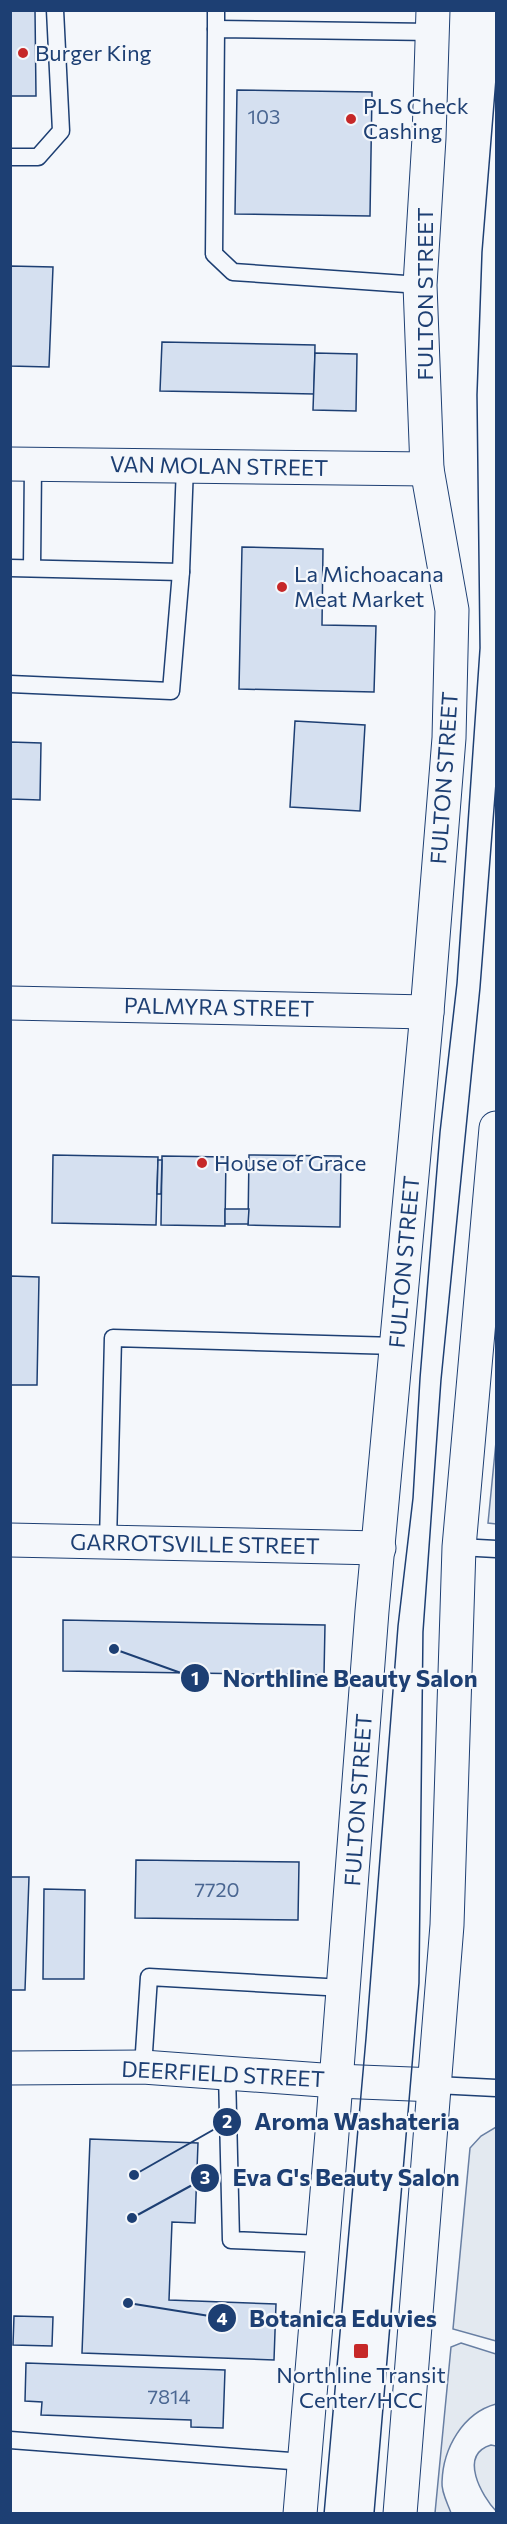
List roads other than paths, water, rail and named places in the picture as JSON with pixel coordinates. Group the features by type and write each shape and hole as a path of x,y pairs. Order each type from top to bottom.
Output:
{"main road":[{"name":"FULTON STREET","path":"300,2514 344,1988 372,1611 427,1012 449,738 452,610 427,469 420,285 429,138 432,21"},
{"name":"VAN MOLAN STREET","path":"22,464 427,469"},
{"name":"PALMYRA STREET","path":"10,1003 427,1012"},
{"path":"400,2514 447,1925 459,1547 487,1338 496,1128"},
{"name":"GARROTSVILLE STREET","path":"10,1540 379,1548"},
{"name":"DEERFIELD STREET","path":"10,2068 143,2067 336,2081 436,2085"}],"lane":[{"path":"10,157 38,157 61,131 55,10"},
{"path":"216,10 214,254 233,272 420,285"},
{"path":"216,28 432,21"},
{"path":"22,464 32,568"},
{"path":"10,684 171,691 181,572 185,466"},
{"path":"10,568 181,572"},
{"path":"108,1542 113,1338 396,1346"},
{"path":"459,1547 496,1549"},
{"path":"143,2067 149,1977 344,1988"},
{"path":"227,2073 231,2240 322,2244"},
{"path":"436,2085 496,2088"},
{"path":"10,2440 304,2462"}],"tram line":[{"path":"324,2514 366,2038 398,1626 413,1498 420,1378 440,1132 457,983 480,648 477,395 482,252 496,79"},
{"path":"374,2514 419,1983 423,1632 441,1380 480,988 496,783"}],"place":[{"name":"Burger King","path":"23,53"},
{"name":"PLS Check Cashing","path":"351,119"},
{"name":"La Michoacana Meat Market","path":"282,587"},
{"name":"House of Grace","path":"202,1163"},
{"name":"Northline Beauty Salon","path":"114,1649"},
{"name":"Aroma Washateria","path":"134,2175"},
{"name":"Eva G's Beauty Salon","path":"132,2218"},
{"name":"Botanica Eduvies","path":"128,2303"},
{"name":"Northline Transit Center/HCC","path":"361,2351"}]}
